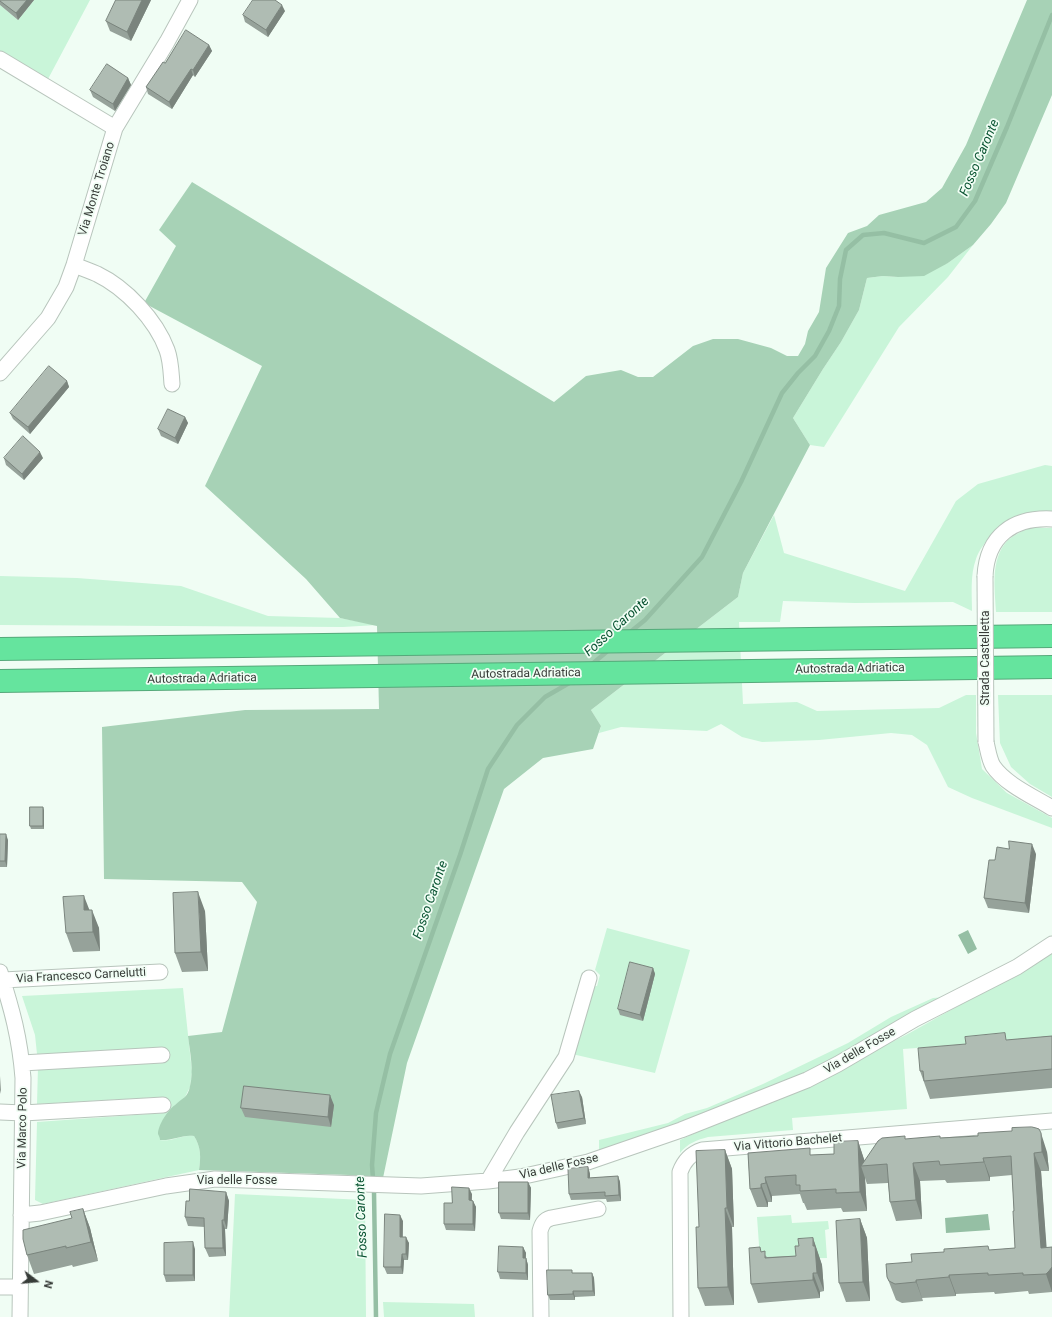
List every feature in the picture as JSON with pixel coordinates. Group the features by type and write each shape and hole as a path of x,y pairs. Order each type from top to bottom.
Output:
{"highway":[{"path":"0,649 362,646 1052,636"},
{"name":"Autostrada Adriatica","path":"0,681 1052,667"}],"street":[{"name":"Via Monte Troiano","path":"0,373 48,318 66,287 115,128 167,42 190,0"},
{"path":"0,59 115,128"},
{"path":"74,265 98,274 122,290 145,313 160,334 167,351 171,366 172,384"},
{"name":"Strada Castelletta","path":"1052,519 1039,518 1017,524 999,537 988,554 985,576 986,742 988,754 994,766 1002,776 1052,808"},
{"name":"Via delle Fosse","path":"21,1215 40,1213 166,1186 215,1179 421,1186 488,1181 537,1174 588,1162 681,1130 807,1080 838,1064 921,1016 1017,967 1052,944"},
{"name":"Via Francesco Carnelutti","path":"1,976 160,972"},
{"name":"Via Marco Polo","path":"1,976 15,1022 22,1063 23,1113 20,1317"},
{"path":"488,1181 517,1132 566,1057 589,978"},
{"path":"22,1063 162,1056"},
{"path":"0,1112 23,1113 163,1105"},
{"name":"Via Vittorio Bachelet","path":"681,1317 680,1172 684,1163 694,1152 702,1150 1052,1121"},
{"path":"541,1317 540,1231 542,1224 546,1219 598,1209"},
{"path":"0,1287 20,1287"}],"shaded area":[{"path":"34,0 90,0 48,79 0,52 0,5 18,20"},
{"path":"1027,0 1052,0 1052,95 1006,203 973,245 948,263 924,276 883,276 867,278 859,310 841,342 793,418 810,445 743,573 738,597 591,710 601,726 593,749 543,758 504,789 407,1063 383,1178 350,1175 199,1170 200,1152 194,1136 160,1140 158,1130 172,1107 186,1095 189,1090 192,1068 188,1036 222,1032 257,902 242,882 104,879 102,727 245,710 379,709 377,626 340,618 306,579 205,486 262,366 144,303 176,246 159,230 192,182 554,402 586,376 621,370 638,377 653,377 693,346 713,339 738,339 771,348 787,356 798,356 805,344 808,331 819,312 826,268 848,233 867,226 879,215 926,202 942,188 966,145"},
{"path":"973,245 948,277 899,327 824,447 810,445 793,418 841,342 859,310 867,278 883,276 898,277 948,263"},
{"path":"1045,465 1052,466 1052,511 1021,514 1001,526 988,539 979,553 974,565 972,611 953,602 855,603 783,601 780,622 739,622 743,704 797,702 817,711 939,708 966,695 976,695 976,733 982,769 1007,793 1052,818 1052,828 972,798 948,787 927,745 912,735 891,733 819,740 762,742 742,737 721,724 707,731 621,727 599,733 601,726 591,710 738,597 743,573 774,515 784,553 905,591 956,501 978,484"},
{"path":"1028,528 1052,528 1052,612 996,612 995,575 998,557 1007,541"},
{"path":"0,576 77,578 181,586 268,616 340,618 377,625 343,627 0,625"},
{"path":"998,695 1052,695 1052,797 1030,784 1011,767 1000,743"},
{"path":"607,928 690,950 655,1073 572,1054 590,987 597,986 600,975 595,970"},
{"path":"968,930 977,949 968,954 958,935"},
{"path":"1052,953 1052,1038 903,1049 907,1109 792,1118 793,1130 708,1137 693,1142 680,1153 680,1140 906,1035 1021,973"},
{"path":"183,988 192,1072 190,1087 184,1099 175,1105 160,1140 194,1136 200,1152 199,1170 43,1204 35,1200 37,1122 163,1113 165,1105 163,1097 37,1104 38,1067 164,1063 164,1050 37,1054 35,1035 22,996"},
{"path":"946,997 804,1077 599,1153 599,1140 668,1123 685,1114 707,1108 763,1084 848,1043 891,1017 933,998"},
{"path":"235,1194 365,1200 366,1317 229,1317"},
{"path":"988,1214 990,1230 946,1233 945,1218"},
{"path":"791,1215 792,1223 828,1221 829,1229 825,1230 827,1258 760,1259 757,1217"},
{"path":"383,1302 474,1304 475,1317 384,1317"}],"building":[{"path":"0,0 27,0 16,13"},
{"path":"116,0 142,0 127,32 106,21"},
{"path":"253,0 275,0 282,5 266,30 243,15"},
{"path":"186,30 209,45 193,70 191,69 169,102 146,87 163,62 165,63"},
{"path":"107,64 128,78 113,104 90,90"},
{"path":"49,366 67,381 28,427 10,413"},
{"path":"168,409 185,417 175,438 158,429"},
{"path":"23,436 40,452 22,474 4,458"},
{"path":"30,807 43,807 43,826 30,826"},
{"path":"0,834 6,834 5,861 0,861"},
{"path":"1009,841 1032,844 1025,903 984,898 989,860 995,860 997,847 1009,849"},
{"path":"198,892 201,952 175,953 173,893"},
{"path":"84,896 84,910 92,910 93,932 66,933 63,897"},
{"path":"630,962 653,968 640,1015 618,1009"},
{"path":"1005,1033 1006,1040 1052,1036 1052,1069 924,1081 923,1071 920,1071 918,1048 966,1044 965,1037"},
{"path":"244,1086 330,1095 328,1117 241,1108"},
{"path":"579,1091 584,1118 556,1123 551,1095"},
{"path":"1032,1127 1039,1129 1041,1133 1042,1152 1034,1153 1041,1248 1052,1247 1052,1267 1049,1271 1046,1274 1023,1275 1023,1273 988,1275 988,1273 949,1275 949,1277 916,1280 916,1282 895,1284 889,1281 887,1277 886,1264 912,1262 911,1254 944,1252 944,1249 988,1246 989,1250 1015,1248 1011,1156 983,1158 984,1162 940,1165 939,1161 913,1163 916,1200 890,1202 887,1164 861,1166 878,1141 882,1138 905,1136 905,1139 940,1136 940,1138 978,1136 978,1133 1012,1131 1012,1128"},
{"path":"858,1141 860,1192 836,1193 836,1189 800,1191 800,1185 796,1185 796,1175 765,1177 766,1183 761,1184 761,1188 750,1189 748,1153 810,1148 810,1155 834,1154 834,1142"},
{"path":"725,1150 727,1208 725,1208 728,1287 698,1288 696,1227 699,1227 696,1151"},
{"path":"588,1167 588,1178 618,1176 619,1195 605,1196 605,1192 569,1194 568,1169"},
{"path":"499,1182 528,1182 528,1213 499,1213"},
{"path":"452,1187 469,1188 469,1200 473,1201 473,1224 444,1224 444,1203 452,1203"},
{"path":"190,1189 226,1192 224,1220 222,1220 223,1248 205,1248 204,1218 185,1217 186,1201 189,1201"},
{"path":"83,1209 91,1242 27,1255 23,1239 23,1230 72,1218 70,1212"},
{"path":"385,1214 400,1215 400,1237 406,1237 406,1254 402,1254 401,1267 384,1267"},
{"path":"860,1219 863,1282 839,1283 836,1221"},
{"path":"813,1238 817,1273 813,1273 813,1280 751,1284 749,1248 760,1247 761,1252 765,1251 765,1258 796,1256 795,1246 799,1246 798,1239"},
{"path":"193,1242 193,1275 164,1275 164,1243"},
{"path":"499,1246 523,1247 523,1258 526,1258 526,1273 498,1272"},
{"path":"547,1270 572,1270 572,1273 592,1273 593,1291 573,1291 573,1294 548,1295"}],"waterway":[{"name":"Fosso Caronte","path":"629,633 645,620 702,557 741,482 782,393 798,373 815,356 829,331 839,306 840,279 846,250 863,235 884,233 924,243 956,227 975,201 1007,127 1052,15"},
{"name":"Fosso Caronte","path":"591,665 610,649"},
{"name":"Fosso Caronte","path":"376,1317 374,1192 372,1165 376,1113 390,1054 460,855 488,769 517,725 545,697 571,682"}]}
